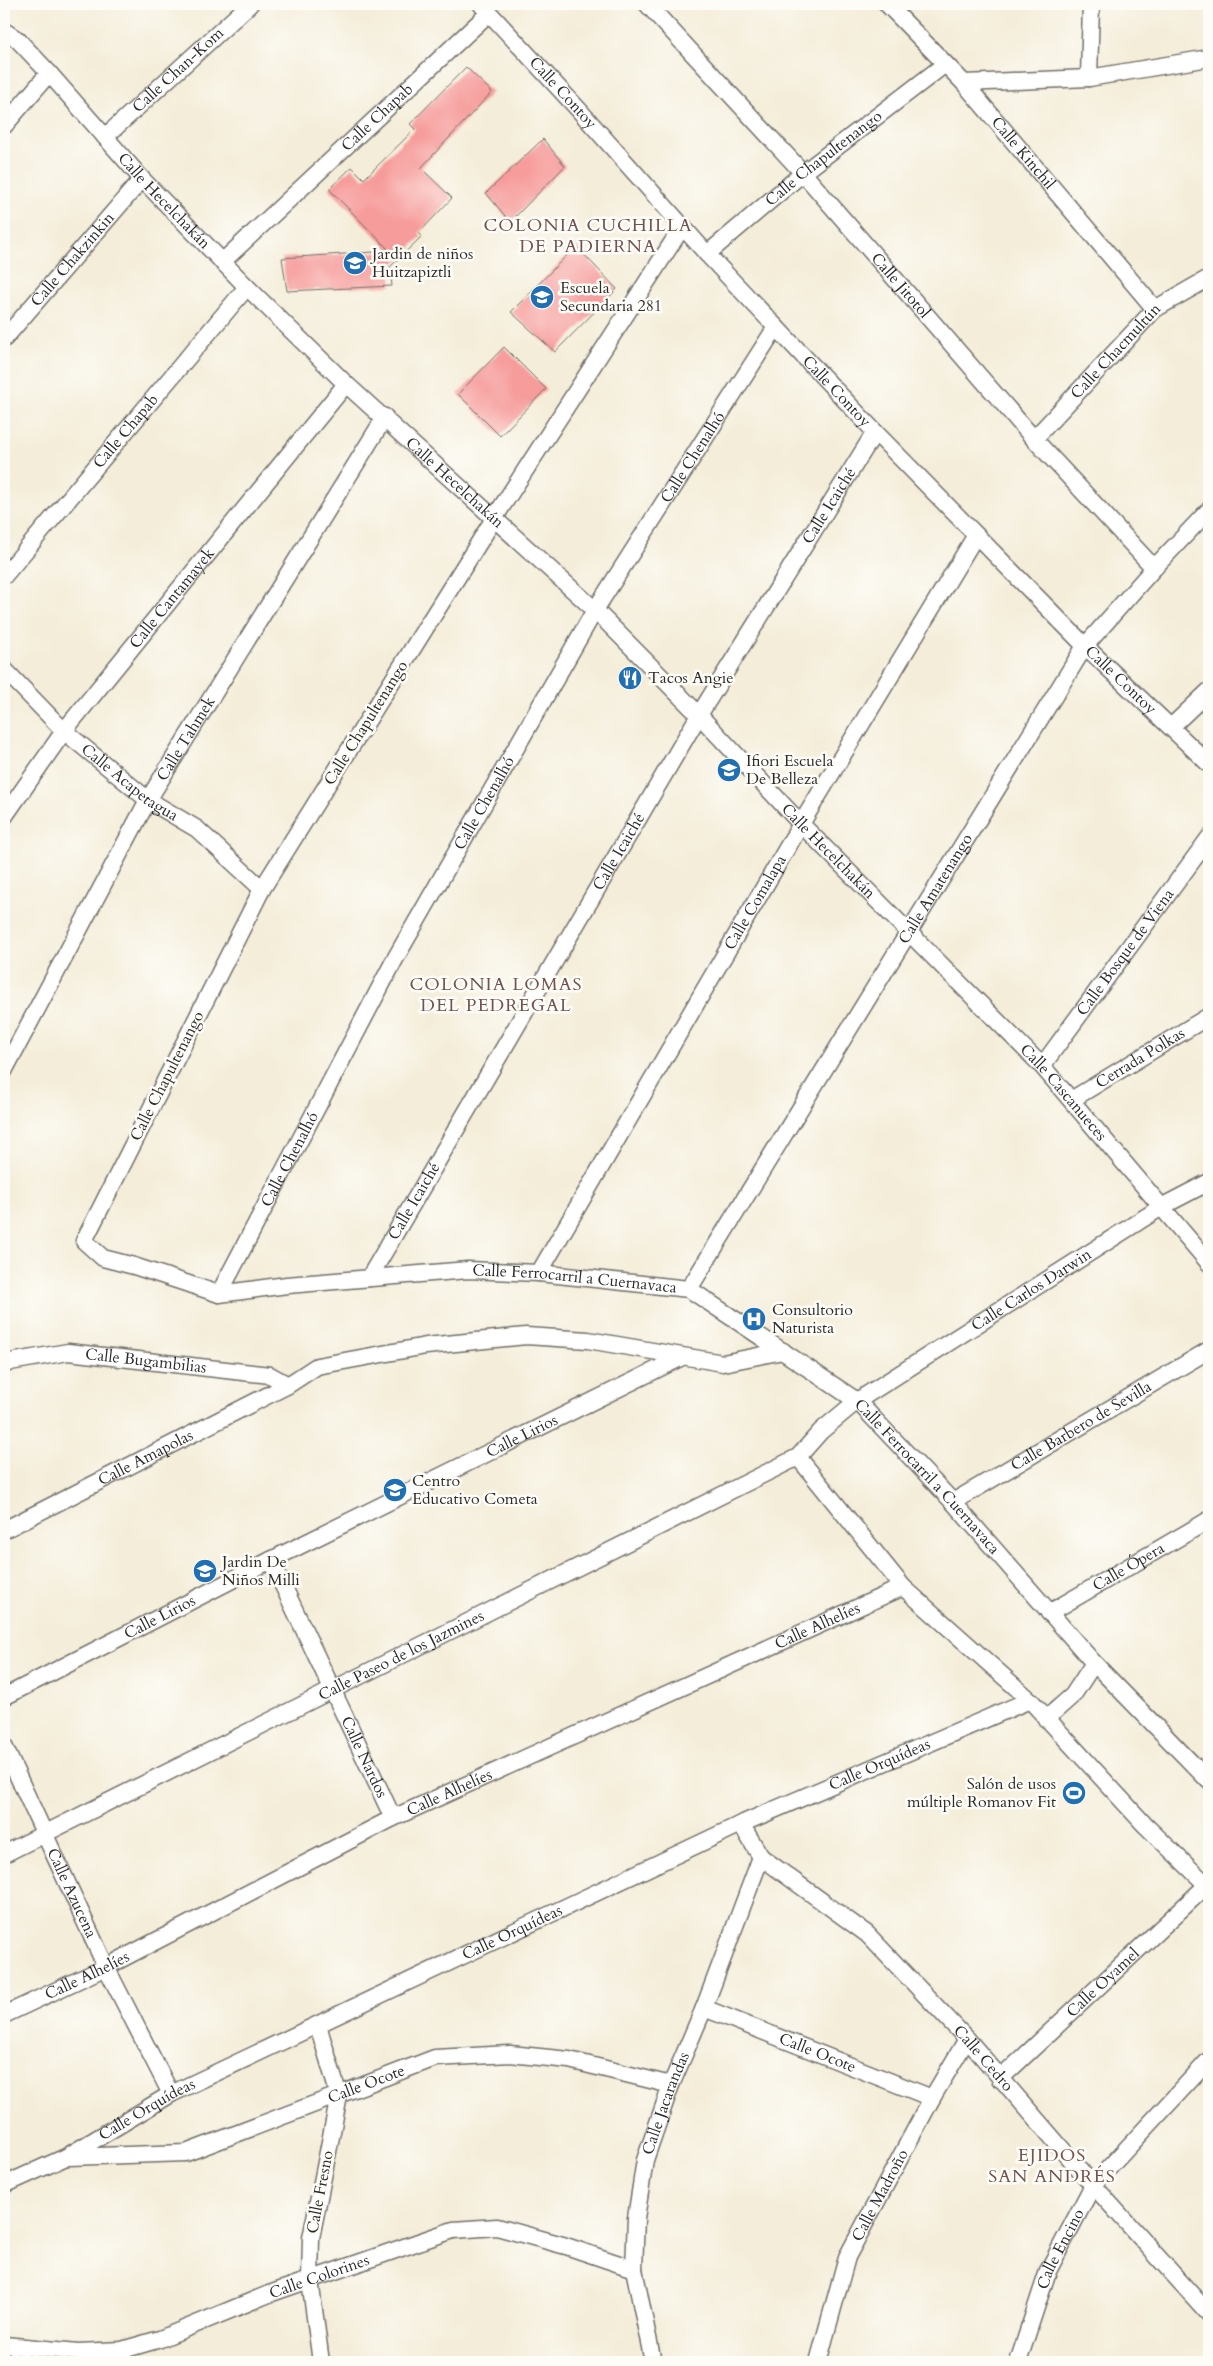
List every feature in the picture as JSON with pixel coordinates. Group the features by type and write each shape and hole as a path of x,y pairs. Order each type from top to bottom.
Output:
{"street":[{"name":"Calle Chan-Kom","path":"105,137 250,4"},
{"name":"Calle Jitotol","path":"647,4 803,173 1034,440 1154,568"},
{"name":"Calle Kinchil","path":"887,4 944,65 964,83 1155,309"},
{"path":"1089,78 1091,4"},
{"name":"Calle Contoy","path":"485,8 707,254 875,432 1085,646 1172,726 1209,764"},
{"name":"Calle Chapab","path":"222,262 485,8"},
{"name":"Calle Hecelchakán","path":"4,31 18,40 142,179 247,287 346,384 495,517 595,610 699,715 801,824 908,933"},
{"path":"964,83 1089,78 1209,58"},
{"name":"Calle Chapultenango","path":"707,254 803,173 944,65"},
{"path":"4,126 49,73"},
{"name":"Calle Chakzinkin","path":"4,339 142,179"},
{"name":"Calle Chapultenango","path":"84,1241 262,888 495,517 683,226"},
{"name":"Calle Chacmultún","path":"1034,440 1155,309 1209,278"},
{"name":"Calle Chapab","path":"4,576 247,287"},
{"name":"Calle Chenalhó","path":"219,1294 395,959 595,610 776,328"},
{"name":"Calle Cantamayek","path":"4,816 64,731 346,384"},
{"name":"Calle Tahmek","path":"4,1071 148,800 384,417"},
{"name":"Calle Icaiché","path":"369,1278 699,715 875,432"},
{"name":"Calle Amatenango","path":"689,1289 1085,646 1154,568 1209,510"},
{"name":"Calle Comalapa","path":"539,1273 801,824 976,535"},
{"name":"Calle Acapetagua","path":"4,669 64,731 148,800 197,829 262,888"},
{"path":"1172,726 1209,691"},
{"name":"Calle Bosque de Viena","path":"1042,1066 1209,838"},
{"name":"Calle Cascanueces","path":"908,933 1042,1066 1163,1206 1209,1263"},
{"name":"Cerrada Polkas","path":"1071,1100 1209,1016"},
{"name":"Calle Carlos Darwin","path":"798,1457 821,1431 857,1401 1163,1206 1209,1182"},
{"name":"Calle Ferrocarril a Cuernavaca","path":"84,1241 103,1258 134,1266 219,1294 287,1285 468,1270 539,1273 689,1289 857,1401 953,1502 1094,1663 1209,1781"},
{"path":"288,1385 318,1366 426,1346 526,1336 588,1340 723,1363 783,1351"},
{"name":"Calle Barbero de Sevilla","path":"953,1502 1209,1350"},
{"name":"Calle Bugambilias","path":"4,1365 10,1362 68,1352 270,1375 288,1385"},
{"name":"Calle Lirios","path":"4,1697 271,1560 682,1357"},
{"name":"Calle Amapolas","path":"4,1530 288,1385"},
{"path":"798,1457 903,1587 1030,1700 1145,1825 1208,1886"},
{"name":"Calle Paseo de los Jazmines","path":"4,1854 798,1457"},
{"name":"Calle Ópera","path":"1049,1613 1209,1520"},
{"name":"Calle Nardos","path":"271,1560 393,1818"},
{"name":"Calle Alhelíes","path":"4,2015 106,1967 393,1818 903,1587"},
{"path":"1046,1719 1073,1696 1094,1663"},
{"name":"Calle Orquídeas","path":"4,2185 66,2157 171,2094 741,1824 1030,1700"},
{"name":"Calle Azucena","path":"4,1746 46,1833 106,1967 171,2094"},
{"name":"Calle Cedro","path":"741,1824 761,1857 867,1934 967,2039 1093,2185 1209,2314"},
{"name":"Calle Jacarandas","path":"653,2362 634,2269 636,2218 645,2160 671,2085 704,2008 761,1857"},
{"name":"Calle Oyamel","path":"1000,2079 1208,1886"},
{"name":"Calle Ocote","path":"704,2008 932,2098"},
{"name":"Calle Fresno","path":"318,2025 339,2096 311,2238 310,2280 321,2362"},
{"name":"Calle Madroño","path":"818,2362 848,2257 932,2098 967,2039"},
{"name":"Calle Ocote","path":"66,2157 186,2153 435,2058 510,2054 569,2060 671,2085"},
{"name":"Calle Encino","path":"1018,2362 1048,2271 1093,2185 1209,2060"},
{"name":"Calle Colorines","path":"4,2346 78,2352 122,2350 160,2339 310,2280 453,2230 497,2227 566,2246 634,2269"}],"building":[{"path":"466,67 492,92 421,168 452,198 419,233 422,236 390,267 392,286 287,291 282,258 390,251 329,189 352,167 364,179 415,129 410,124"},
{"path":"543,139 565,166 510,222 486,193"},
{"path":"576,246 617,289 555,352 511,312"},
{"path":"504,347 546,389 500,436 458,394"}],"place":[{"name":"Jardin de niños Huitzapiztli","path":"355,263"},
{"name":"Escuela Secundaria 281","path":"542,297"},
{"name":"Tacos Angie","path":"630,678"},
{"name":"Ifiori Escuela De Belleza","path":"729,770"},
{"name":"Consultorio Naturista","path":"754,1319"},
{"name":"Centro Educativo Cometa","path":"395,1490"},
{"name":"Jardin De Niños Milli","path":"205,1571"},
{"name":"Salón de usos múltiple Romanov Fit","path":"1074,1793"}],"district":[{"name":"COLONIA CUCHILLA DE PADIERNA","path":"588,235"},
{"name":"COLONIA LOMAS DEL PEDREGAL","path":"496,994"},
{"name":"EJIDOS SAN ANDRÉS","path":"1052,2165"}]}
